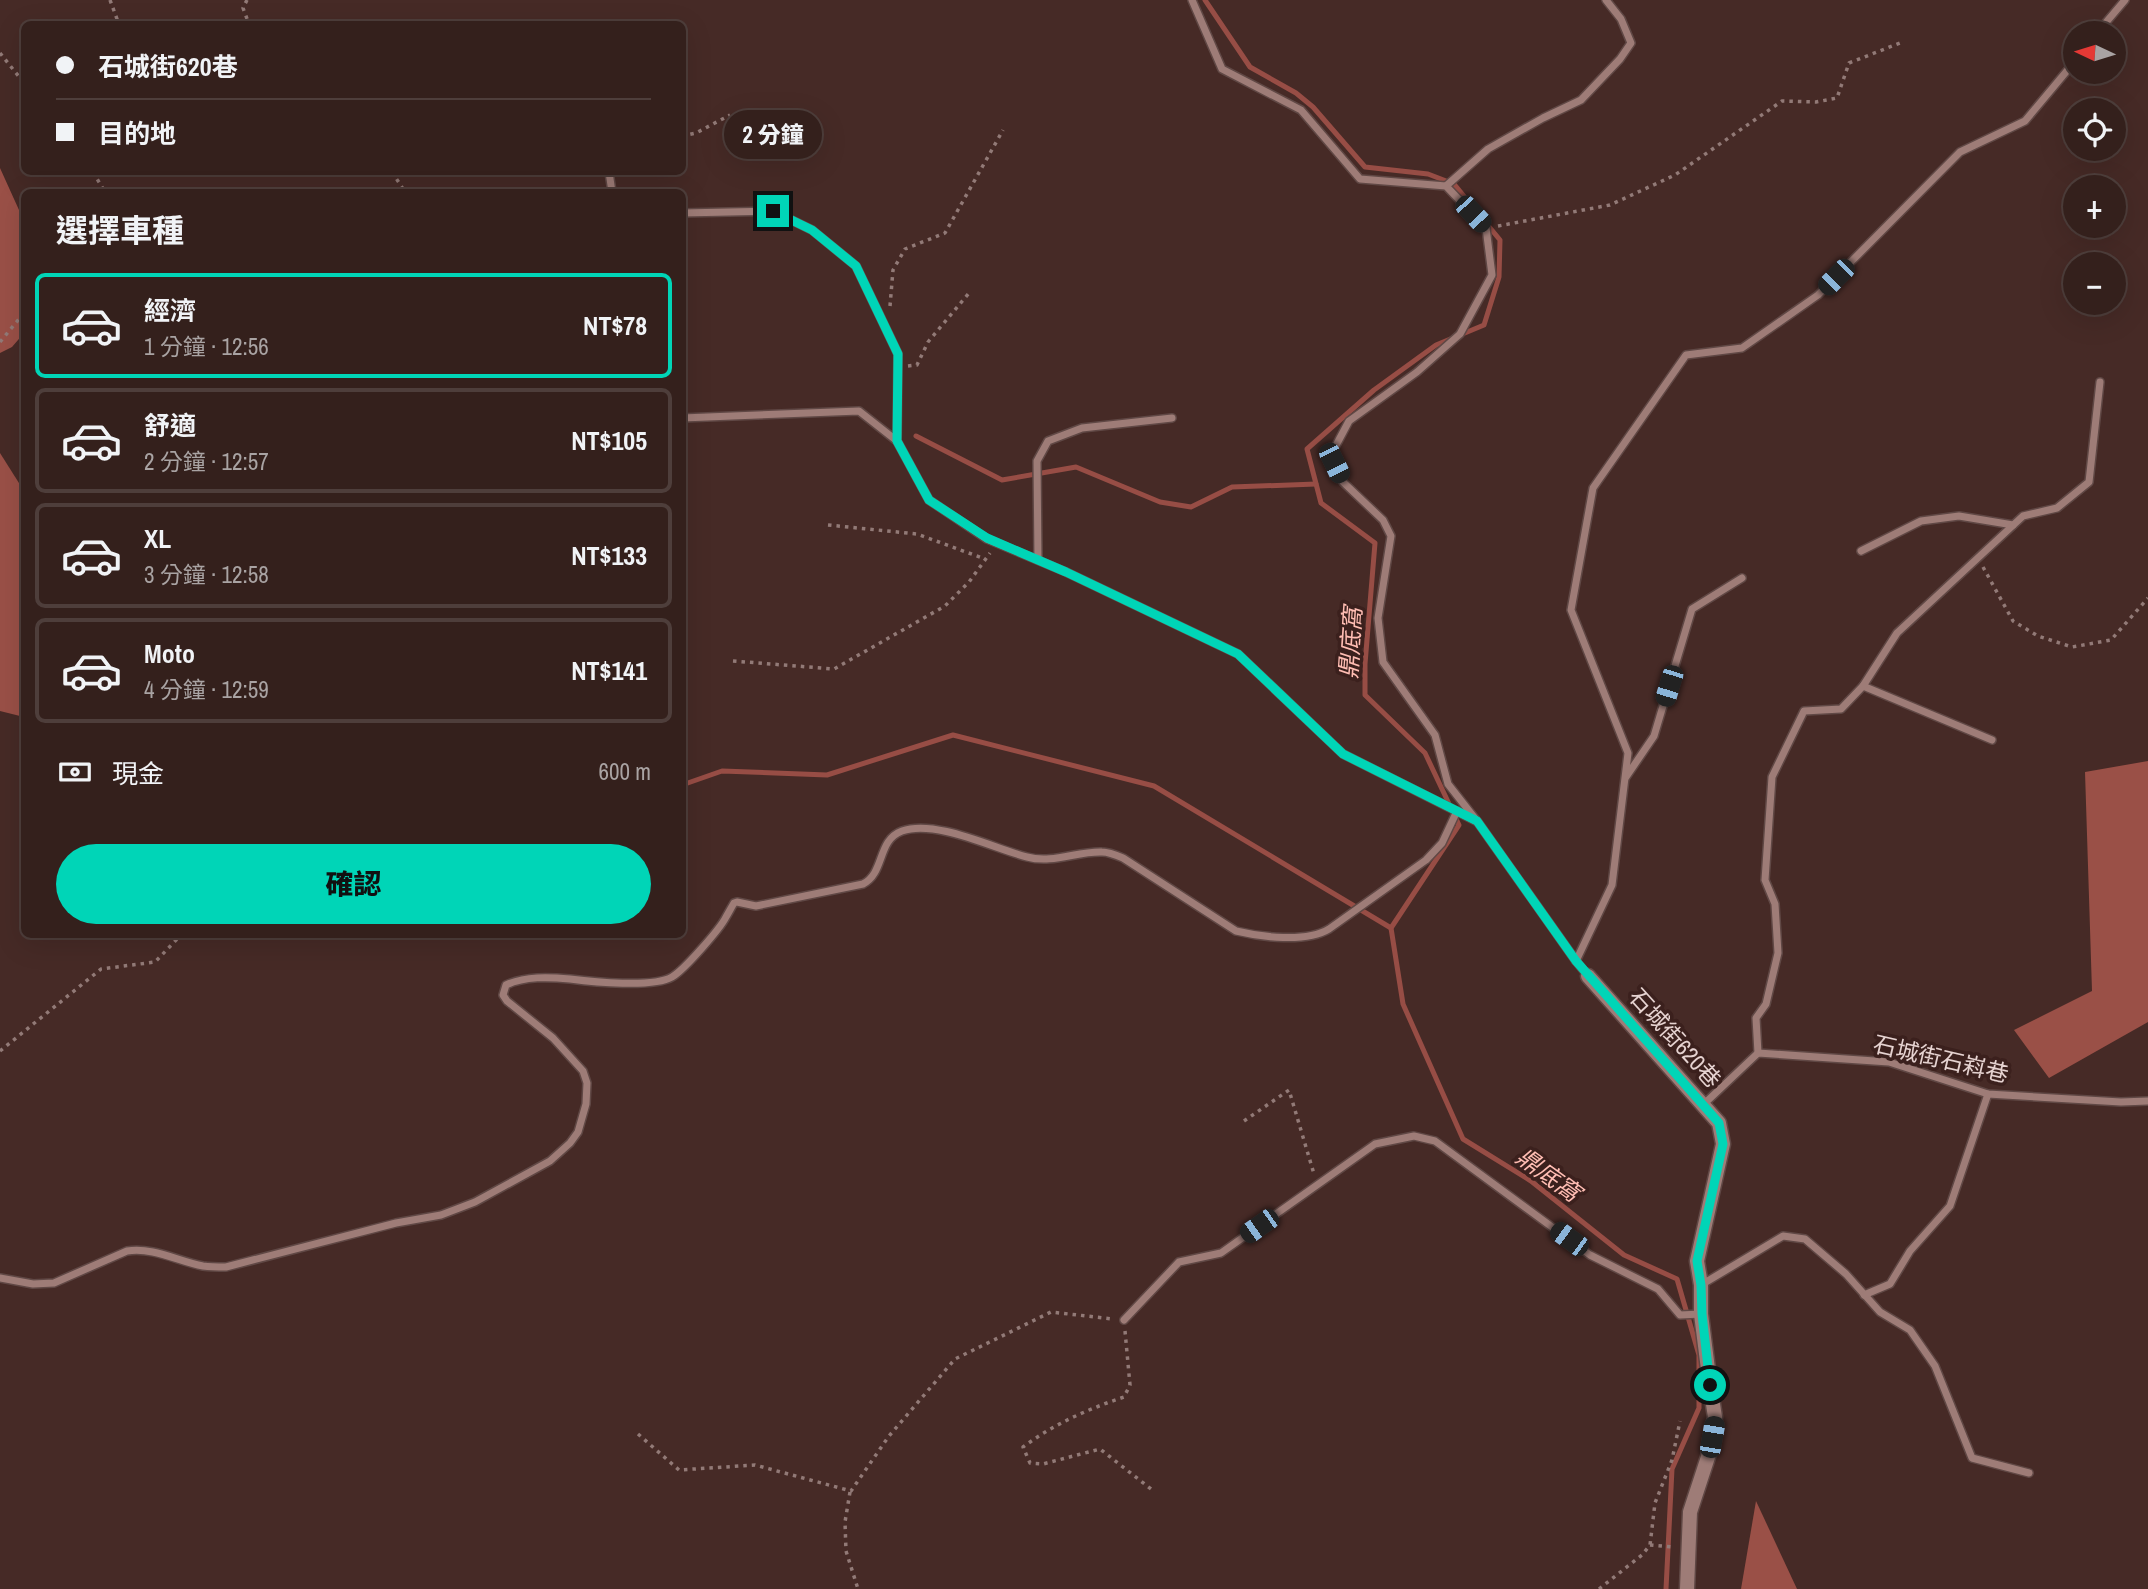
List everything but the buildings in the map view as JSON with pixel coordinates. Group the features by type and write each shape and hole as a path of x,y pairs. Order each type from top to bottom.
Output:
{"street":[{"name":"石城街620巷","path":"1588,976 1704,1104 1719,1123 1723,1144 1697,1261 1716,1417 1708,1457 1690,1512 1688,1589"}],"lane":[{"path":"1192,0 1222,69 1301,110 1360,179 1446,186 1486,228 1492,275 1460,334 1417,372 1349,421 1334,451 1334,463 1343,482 1383,520 1391,536 1378,618 1384,662 1435,735 1448,784 1588,976"},
{"path":"1446,186 1488,149 1581,100 1620,59 1630,43 1621,19 1606,0"},
{"path":"2107,21 2125,0"},
{"path":"1576,961 1612,885 1628,753 1571,610 1593,488 1686,355 1742,348 1818,295 1960,152 2025,121 2063,76"},
{"path":"686,213 773,211 812,230 856,266 898,354 897,441"},
{"path":"1704,1104 1758,1053 1756,1018 1766,1004 1778,953 1775,904 1765,880 1772,777 1804,711 1841,709 1863,686 1897,633 2013,525 2023,516 2057,508 2089,482 2100,382"},
{"path":"686,418 859,411 897,441 929,500 995,542 1238,654 1343,754 1477,821"},
{"path":"1038,560 1037,461 1048,441 1082,428 1172,418"},
{"path":"1861,551 1921,521 1959,516 2013,525"},
{"path":"1625,777 1654,736 1692,610 1742,578"},
{"path":"1863,686 1992,740"},
{"path":"0,1278 33,1284 54,1283 127,1251 136,1250 156,1252 204,1266 226,1268 396,1223 441,1215 475,1202 550,1161 578,1132 586,1104 587,1083 583,1071 552,1038 507,1001 503,995 506,985 518,979 558,978 605,984 671,978 695,956 726,918 734,903 756,906 870,881 886,845 892,836 900,831 918,829 967,836 1029,858 1052,859 1105,852 1123,858 1236,930 1254,935 1311,937 1329,929 1426,859 1442,843 1457,811"},
{"name":"石城街石嵙巷","path":"1758,1053 1889,1062 1988,1094 2121,1102 2148,1101"},
{"path":"1864,1295 1890,1284 1910,1251 1950,1206 1988,1094"},
{"path":"1124,1320 1179,1262 1221,1253 1375,1144 1414,1136 1435,1141 1590,1255 1658,1289 1680,1315 1702,1314"},
{"path":"1701,1285 1783,1236 1805,1240 1846,1274 1880,1312 1910,1330 1936,1366 1972,1458 2029,1473"}],"path":[{"path":"110,0 117,21"},
{"path":"247,0 243,8 248,21"},
{"path":"1486,228 1610,205 1675,175 1782,101 1816,102 1837,98 1849,63 1900,43"},
{"path":"0,52 21,79"},
{"path":"686,135 696,133 730,115"},
{"path":"888,332 893,270 905,249 945,233 1003,130"},
{"path":"898,368 918,365 928,342 969,293"},
{"path":"0,342 21,317"},
{"path":"828,525 917,534 985,559"},
{"path":"733,662 834,668 945,606 969,582 995,542"},
{"path":"1977,558 2013,621 2038,636 2072,647 2111,640 2148,598"},
{"path":"0,1051 101,969 155,962 179,938"},
{"path":"1244,1121 1289,1090 1317,1185"},
{"path":"858,1589 846,1551 845,1522 850,1491 889,1436 955,1359 1051,1312 1124,1320 1130,1385 1124,1397 1047,1429 1023,1447 1030,1463 1043,1464 1100,1449 1151,1489"},
{"path":"1600,1589 1642,1555 1650,1545 1655,1503 1672,1460 1680,1421"},
{"path":"638,1434 679,1470 755,1465 850,1491"},
{"path":"1650,1545 1690,1548"}],"shaded area":[{"path":"0,168 21,212 21,336 12,347 0,353"},
{"path":"0,453 21,486 21,716 0,711"},
{"path":"2148,761 2148,1022 2049,1078 2014,1030 2092,991 2085,772"},
{"path":"1756,1501 1797,1589 1741,1589"}],"waterway":[{"name":"鼎底窩","path":"1205,0 1250,67 1296,93 1313,107 1365,167 1428,174 1454,184 1500,240 1499,277 1484,325 1436,345 1374,390 1307,449 1321,503 1375,543 1365,695 1425,753 1459,825 1391,928 1403,1004 1463,1139 1531,1181 1624,1255 1677,1279 1699,1355 1699,1408 1672,1469 1666,1589"},
{"path":"916,436 1002,480 1076,467 1160,502 1191,507 1232,487 1316,484"},
{"path":"686,784 722,771 827,775 953,735 1154,786 1391,928"}],"route":[{"path":"773,211 812,230 856,266 898,354 897,441 929,500 987,538 1066,572 1238,654 1343,754 1477,821 1588,976 1704,1104 1719,1123 1723,1144 1697,1261 1710,1385"}]}
